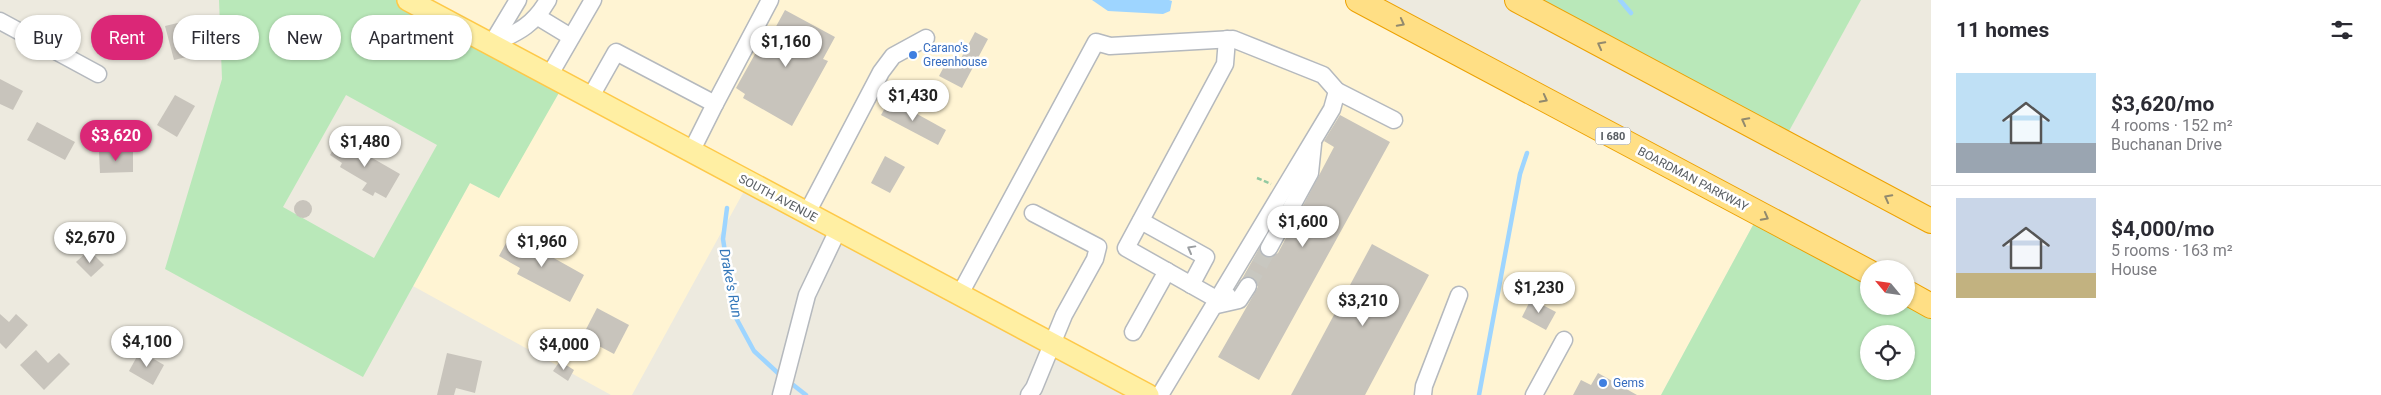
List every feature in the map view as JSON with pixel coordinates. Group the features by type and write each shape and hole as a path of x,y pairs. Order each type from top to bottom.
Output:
{"highway":[{"name":"BOARDMAN PARKWAY","path":"1358,0 1860,267"},
{"path":"1517,0 1931,221"},
{"path":"1915,297 1931,306"}],"main road":[{"name":"SOUTH AVENUE","path":"408,0 1148,395"}],"street":[{"path":"492,45 518,0"},
{"path":"492,45 523,30 538,17 548,0"},
{"path":"549,76 582,0"},
{"path":"567,34 593,0"},
{"path":"538,17 567,34 582,33 603,0"},
{"path":"691,152 770,0"},
{"path":"0,21 98,74"},
{"path":"807,213 881,72 893,56 926,38"},
{"path":"1227,39 1225,64 1126,248 1191,285 1216,303 1239,300 1244,284"},
{"path":"960,294 1096,42 1110,46 1233,39 1323,75 1336,92 1394,120"},
{"path":"590,98 616,52 715,104"},
{"path":"1160,395 1314,140 1332,109 1336,92"},
{"path":"1265,246 1304,170 1314,140"},
{"path":"1029,395 1034,388 1064,315 1095,259 1098,247 1033,213"},
{"path":"1141,221 1206,257 1191,285"},
{"path":"781,395 806,295 838,230"},
{"path":"1133,332 1167,271"},
{"path":"1423,395 1424,386 1459,295"},
{"path":"1534,395 1564,340"}],"path":[{"path":"1257,178 1267,181"}],"shaded area":[{"path":"408,0 1358,0 1759,214 1661,395 1148,395 749,182 632,395 611,395 413,286 470,183 499,198 436,60 472,60 472,15 415,15"}],"green space":[{"path":"219,0 408,0 436,15 351,15 351,60 472,60 472,34 564,84 499,198 470,183 363,377 165,269 222,79 221,60 259,60 259,15 220,15","holes":["346,95 437,145 374,258 283,207"]},
{"path":"1517,0 1861,0 1783,142"},
{"path":"1759,214 1860,267 1860,315 1915,315 1915,297 1931,306 1931,395 1661,395"}],"water":[{"path":"1092,0 1172,1 1170,11 1163,14 1108,11"}],"building":[{"path":"785,10 835,37 823,59 828,61 792,126 743,98 745,94 736,88 769,29 773,32"},
{"path":"173,24 173,56 165,26"},
{"path":"975,32 988,39 962,88 939,76 948,59 958,64"},
{"path":"0,79 23,91 13,110 0,104"},
{"path":"175,95 195,106 177,137 157,125"},
{"path":"890,99 946,130 938,145 881,115"},
{"path":"1340,115 1390,142 1259,380 1218,357 1258,287 1253,277 1248,276 1242,279 1259,249 1264,256 1269,258 1278,253 1334,147 1324,141"},
{"path":"37,122 75,142 65,160 27,140"},
{"path":"340,138 352,145 354,140 370,150 367,155 400,174 386,198 375,192 373,196 362,190 367,183 340,167 342,163 330,155"},
{"path":"133,150 133,172 100,173 99,152"},
{"path":"885,156 905,167 890,193 871,183"},
{"path":"299,200 307,200 312,205 310,216 299,218 294,213 294,205"},
{"path":"511,234 584,275 570,302 517,274 520,268 499,256"},
{"path":"1372,244 1429,275 1365,395 1291,395"},
{"path":"89,250 104,265 91,277 76,262"},
{"path":"1531,299 1556,312 1546,330 1522,317"},
{"path":"597,308 629,325 614,354 582,337"},
{"path":"0,314 9,322 16,314 28,325 6,349 0,343"},
{"path":"36,350 48,363 59,353 70,364 44,390 20,365"},
{"path":"140,351 164,365 153,385 129,371"},
{"path":"447,353 482,361 475,393 456,388 454,395 437,395"},
{"path":"560,361 574,370 568,381 553,371"},
{"name":"Gems","path":"1598,373 1637,395 1573,395 1581,380 1591,385"}],"waterway":[{"path":"1620,0 1631,13"},
{"path":"1479,395 1520,174 1527,153"},
{"name":"Drake's Run","path":"727,208 723,239 735,316 754,351 779,374"},
{"name":"Drake's Run","path":"792,384 806,395"}],"tunnel":[{"path":"1248,286 1269,248"}],"place":[{"name":"Carano's Greenhouse","path":"913,55"},
{"name":"Gems","path":"1603,383"}]}
